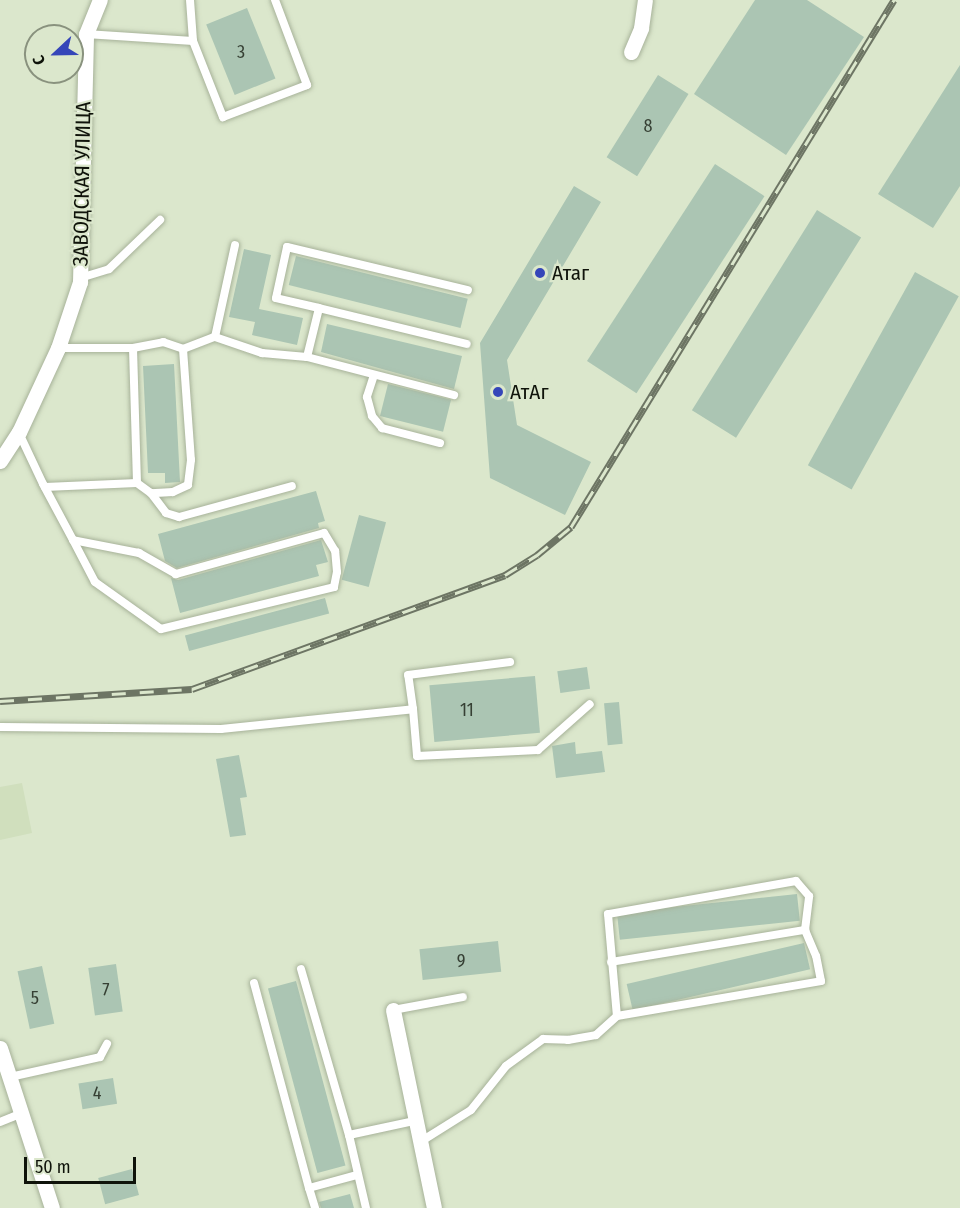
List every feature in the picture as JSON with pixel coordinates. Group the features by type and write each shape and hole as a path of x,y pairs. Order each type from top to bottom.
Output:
{"street":[{"name":"ЗАВОДСКАЯ УЛИЦА","path":"0,461 19,432 58,348 80,278 86,34 100,0"},
{"path":"631,52 641,28 645,0"},
{"path":"393,1010 414,1121 434,1208"},
{"path":"1,1053 52,1208"}],"lane":[{"path":"190,0 193,41 223,117 307,85 275,0"},
{"path":"86,34 193,41"},
{"path":"80,278 109,269 160,220"},
{"path":"215,337 235,245"},
{"path":"467,344 276,298 287,247 468,290"},
{"path":"307,357 318,308"},
{"path":"58,348 133,348 163,342 183,349 215,337 261,353 307,357 454,395"},
{"path":"133,348 137,483"},
{"path":"151,493 173,492 188,484 191,460 183,349"},
{"path":"374,375 367,397 372,416 382,428 440,443"},
{"path":"19,432 45,487 95,582 161,629 334,587 337,572 335,551 324,533 176,574 139,553 73,540"},
{"path":"45,487 137,483 151,493 166,513 179,517 292,486"},
{"path":"510,662 408,675 417,756 538,750 590,705"},
{"path":"0,727 221,729 412,709"},
{"path":"419,1143 471,1110 506,1066 543,1039 568,1040 596,1035 617,1016 820,981 816,956 805,930 809,896 796,881 608,914 617,1016"},
{"path":"612,962 805,930"},
{"path":"302,969 349,1135 366,1208"},
{"path":"254,983 315,1208"},
{"path":"393,1010 463,997"},
{"path":"10,1077 100,1057 107,1044"},
{"path":"0,1122 20,1114"},
{"path":"349,1135 414,1121"},
{"path":"309,1188 357,1176"}],"shaded area":[{"path":"22,783 32,833 0,840 0,787"}],"building":[{"path":"755,0 807,0 864,37 786,155 694,94"},
{"path":"247,8 275,78 235,95 206,24"},
{"path":"960,65 960,186 933,228 878,194"},
{"path":"658,75 689,94 637,176 607,157"},
{"path":"715,164 764,196 636,393 587,361"},
{"path":"574,186 601,202 507,360 517,425 591,462 565,515 490,478 480,343"},
{"path":"817,210 861,238 736,438 692,410"},
{"path":"244,249 271,255 259,309 303,318 297,345 252,335 255,322 229,317"},
{"path":"296,256 468,299 460,328 289,285"},
{"path":"915,272 959,296 852,490 808,465"},
{"path":"327,324 462,356 454,389 321,352"},
{"path":"174,364 180,482 165,483 165,473 148,473 143,366"},
{"path":"388,384 451,400 443,432 380,416"},
{"path":"316,491 325,521 318,523 319,528 177,568 165,561 158,534"},
{"path":"359,515 386,522 369,587 342,580"},
{"path":"321,540 328,562 316,565 319,576 180,613 171,578 178,580"},
{"path":"325,598 329,613 189,651 185,636"},
{"path":"587,667 590,689 560,693 557,671"},
{"path":"535,676 540,733 434,742 429,685"},
{"path":"619,702 623,744 608,745 604,703"},
{"path":"575,742 576,754 602,751 605,772 556,778 552,746"},
{"path":"239,755 247,797 240,798 246,835 230,837 216,759"},
{"path":"797,894 800,921 620,940 617,913"},
{"path":"498,941 501,972 423,980 419,949"},
{"path":"804,943 810,969 633,1010 627,984"},
{"path":"116,964 123,1012 95,1015 88,968"},
{"path":"42,966 54,1024 30,1029 18,971"},
{"path":"296,981 345,1165 317,1173 268,989"},
{"path":"113,1078 117,1104 82,1109 78,1083"},
{"path":"132,1169 139,1195 105,1204 98,1178"},
{"path":"350,1194 354,1208 321,1208 319,1202"}],"railway":[{"path":"0,701 192,689 505,575 537,555 571,527 894,0"}],"place":[{"name":"Атаг","path":"540,273"},
{"name":"АтАг","path":"498,392"}]}
